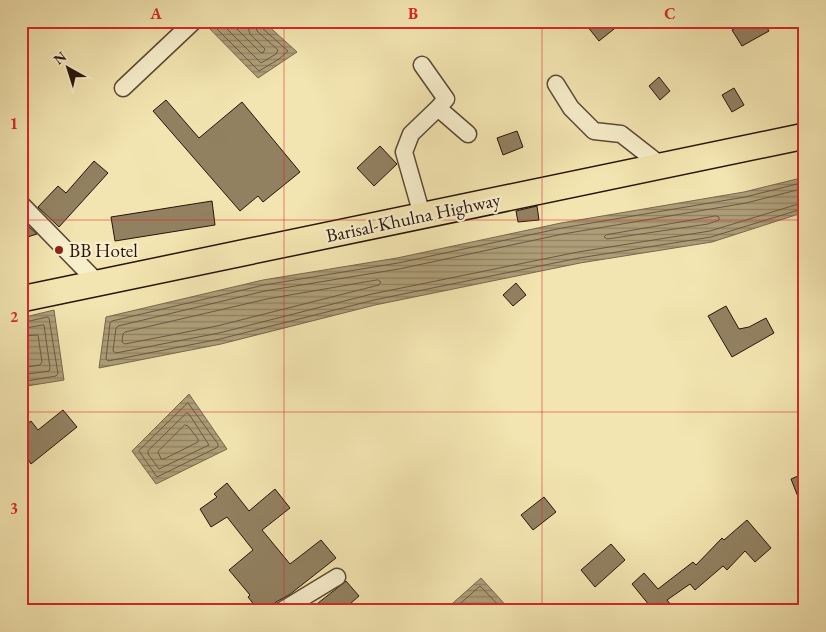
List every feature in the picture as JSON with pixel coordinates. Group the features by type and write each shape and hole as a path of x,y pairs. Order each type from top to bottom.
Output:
{"highway":[{"name":"Barisal-Khulna Highway","path":"21,299 805,136"}],"street":[{"path":"124,88 194,21"},
{"path":"422,66 446,99 411,134 404,152 422,215"},
{"path":"556,84 570,108 594,131 621,134 662,166"},
{"path":"438,108 468,134"},
{"path":"21,204 98,283"},
{"path":"281,611 337,578"}],"water":[{"path":"209,21 263,21 297,52 258,78 206,25"},
{"path":"805,177 805,212 712,242 580,263 375,305 221,344 99,368 106,317 263,280 397,258 561,223 744,192"},
{"path":"54,310 64,380 21,387 21,318"},
{"path":"189,394 227,449 156,484 132,451"},
{"path":"481,578 511,611 444,611"}],"building":[{"path":"583,21 624,21 599,41"},
{"path":"747,21 763,21 769,31 742,46 732,30"},
{"path":"659,77 670,91 660,100 649,86"},
{"path":"734,88 744,105 732,112 722,95"},
{"path":"166,100 199,138 242,102 300,172 263,202 258,196 240,211 153,111"},
{"path":"517,131 523,147 503,155 497,138"},
{"path":"380,146 397,164 374,186 357,168"},
{"path":"94,161 108,173 59,227 38,207 58,186 66,193"},
{"path":"212,201 215,225 115,241 111,217"},
{"path":"537,206 539,220 518,222 516,211"},
{"path":"27,225 37,234 21,239 21,227"},
{"path":"516,283 526,295 513,306 503,295"},
{"path":"726,306 739,329 749,327 766,318 774,333 732,357 708,316"},
{"path":"63,410 77,427 31,464 27,458 21,462 21,428 31,421 38,430"},
{"path":"805,473 805,512 804,512 791,479"},
{"path":"227,483 249,511 275,489 290,508 262,530 290,564 321,540 336,558 289,595 276,602 268,611 259,611 248,597 250,595 229,570 253,550 227,517 211,527 200,509 217,497 214,494"},
{"path":"544,497 556,512 533,530 521,515"},
{"path":"747,520 771,548 755,562 745,551 727,570 723,566 695,590 690,584 667,600 676,611 654,611 632,584 644,573 658,589 693,562 696,565 722,538 724,540"},
{"path":"611,544 625,560 595,587 581,570"},
{"path":"346,581 359,596 342,611 308,611"}],"place":[{"name":"BB Hotel","path":"59,250"}]}
